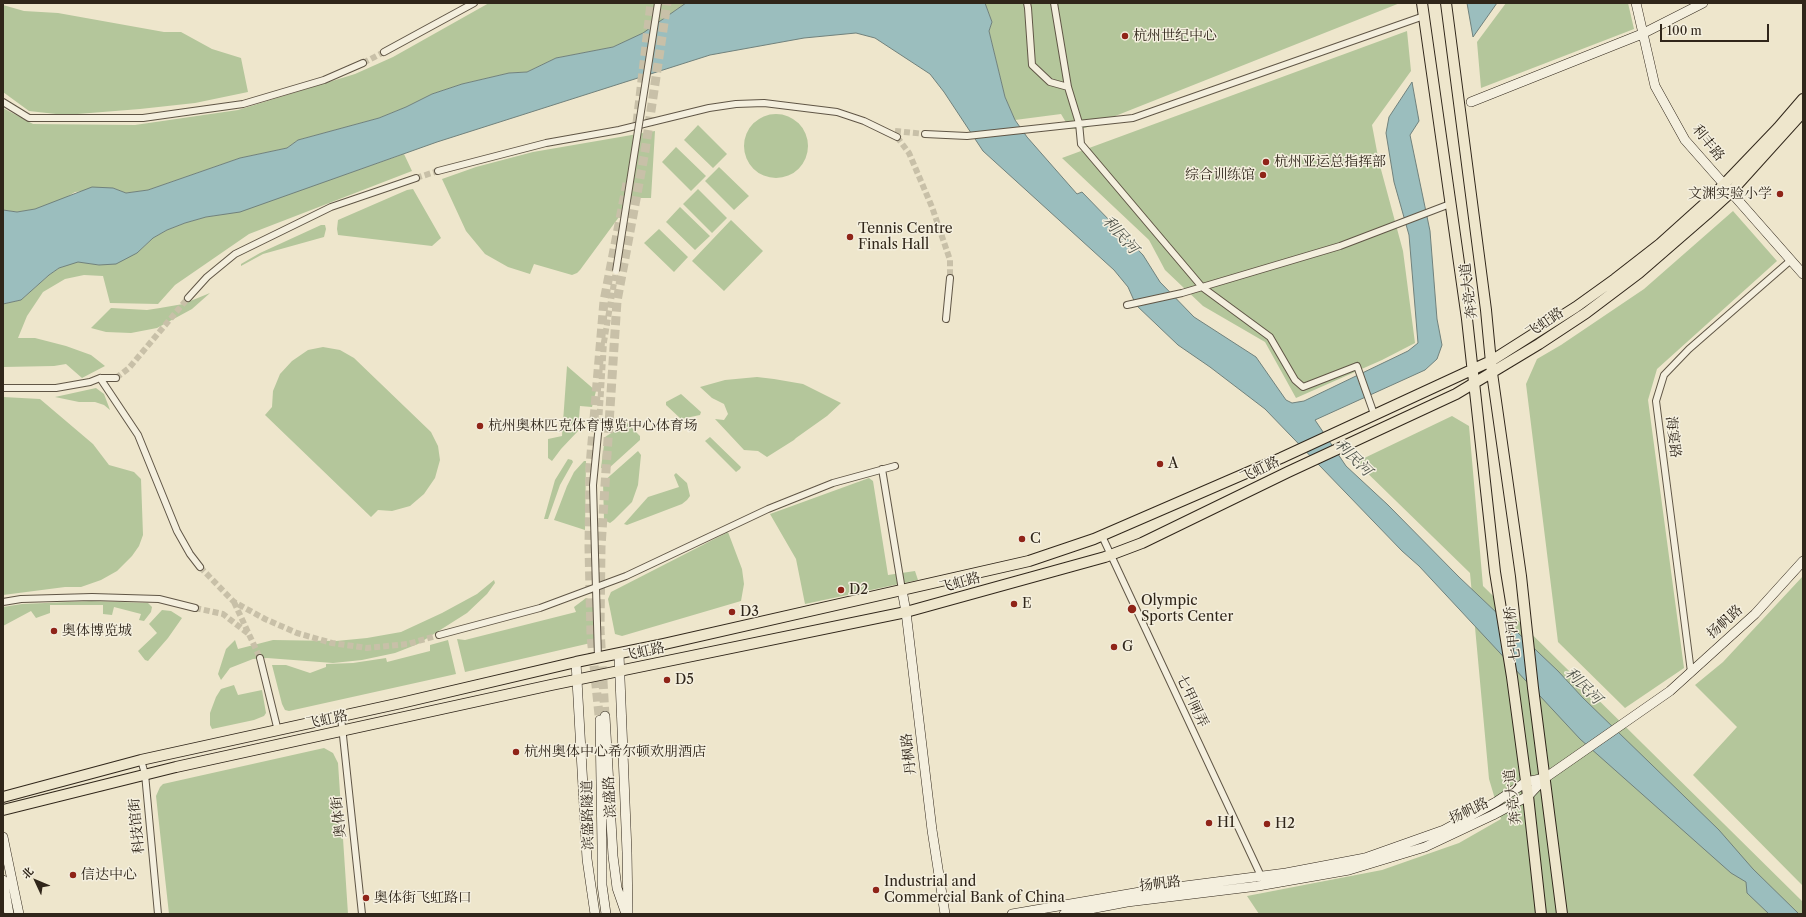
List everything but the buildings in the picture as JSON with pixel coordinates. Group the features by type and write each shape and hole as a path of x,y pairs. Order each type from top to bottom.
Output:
{"main road":[{"name":"奔竞大道","path":"1422,3 1475,384 1495,572"},
{"name":"奔竞大道","path":"1446,3 1483,286 1492,373 1521,576"},
{"name":"利丰路","path":"1636,3 1655,86 1685,140 1803,274"},
{"path":"1471,102 1642,34 1703,3"},
{"name":"飞虹路","path":"3,798 141,760 341,717 576,662 619,654 1029,561 1102,536 1281,458 1491,361 1615,279 1660,244 1727,188 1803,99"},
{"name":"飞虹路","path":"3,810 145,774 576,680 906,612 1036,578 1110,555 1142,543 1288,472 1456,394 1475,384 1539,344 1586,313 1639,273 1803,112"},
{"name":"扬帆路","path":"1064,914 1127,902 1258,886 1349,870 1425,847 1494,815 1528,796 1545,778 1670,691 1755,614 1803,561"},
{"name":"七甲河桥","path":"1495,572 1512,677"},
{"name":"七甲河桥","path":"1521,576 1533,688 1545,778"},
{"name":"丹枫路","path":"902,590 906,612 932,830 945,914"},
{"name":"滨盛路","path":"619,654 627,852 627,914"},
{"name":"滨盛路","path":"576,662 576,680 582,742 587,859 595,914"},
{"name":"奔竞大道","path":"1512,677 1528,796 1541,914"},
{"name":"滨盛路隧道","path":"606,914 602,885 602,715 613,856 617,888 627,914"},
{"path":"1012,914 1146,891 1261,876 1365,858 1444,830 1496,802 1526,782 1545,778 1562,914"},
{"path":"3,837 19,914"},
{"path":"3,880 9,914"}],"street":[{"path":"384,52 474,3"},
{"path":"616,271 658,3"},
{"path":"1027,3 1032,65 1050,82 1068,87"},
{"path":"1054,3 1068,87 1079,123 1081,144 1202,287 1270,337 1295,380 1303,387 1357,366 1374,414"},
{"path":"925,134 967,136 1133,118 1424,16"},
{"path":"3,102 29,118 143,118 243,104 324,80 363,63"},
{"path":"438,171 546,143 619,130 708,108 736,104 764,103 837,112 864,120 896,134"},
{"path":"188,298 207,277 235,254 331,207 416,178"},
{"path":"1127,305 1182,293 1340,246 1450,204"},
{"name":"海宴路","path":"1690,672 1656,401 1664,375 1669,369 1689,349 1791,260"},
{"path":"946,319 950,278"},
{"path":"3,388 56,388 87,383 100,378 116,378"},
{"path":"100,378 138,435 177,531 190,554 200,567"},
{"path":"598,658 593,485 599,424"},
{"path":"439,635 540,608 626,576 768,509 800,496 833,483 894,466"},
{"path":"882,470 902,590"},
{"name":"七甲闸弄","path":"1102,536 1261,876"},
{"path":"3,602 21,599 92,597 159,600 196,608"},
{"path":"260,658 278,731"},
{"name":"奥体街","path":"341,717 362,914"},
{"name":"科技馆街","path":"141,760 145,774 158,914"}],"green space":[{"path":"489,3 686,3 644,33 613,47 556,58 527,72 509,73 462,84 432,94 379,118 298,140 287,148 240,158 148,190 126,193 113,188 75,192 62,200 35,209 17,212 3,210 3,108 33,124 135,125 238,110 355,74 393,57"},
{"name":"杭州世纪中心","path":"985,3 1400,3 1085,128 1070,129 1061,114 1015,120 1005,97 989,31 992,22"},
{"path":"1506,3 1628,3 1634,29 1481,88 1477,42"},
{"path":"3,5 24,11 58,13 164,32 181,32 212,49 241,58 248,92 195,103 140,109 65,115 29,111 3,92"},
{"name":"综合训练馆","path":"1407,31 1411,71 1372,125 1379,162 1403,251 1415,343 1382,360 1296,398 1265,342 1203,306 1165,270 1149,240 1062,158"},
{"path":"776,114 788,116 799,123 806,134 808,146 806,158 799,169 788,176 776,178 764,176 753,169 746,158 744,146 746,134 753,123 764,116"},
{"path":"698,125 727,154 713,168 684,140"},
{"path":"655,131 651,198 636,198 630,202 580,270 572,275 534,264 530,274 508,267 485,254 466,231 442,179 476,167 533,152"},
{"path":"676,147 706,176 691,191 662,162"},
{"path":"404,154 412,171 249,234 175,285 158,304 110,303 103,276 84,275 65,279 43,292 27,316 18,338 35,338 66,346 91,355 105,366 82,378 66,364 54,366 3,367 3,304 21,300 59,268 78,261 99,265 137,253 153,238 167,230 185,223 206,217 240,211"},
{"path":"719,167 749,196 734,210 705,181"},
{"path":"413,189 441,238 432,246 338,235 338,220 407,190"},
{"path":"698,189 727,218 712,233 683,204"},
{"path":"680,207 710,236 695,250 666,222"},
{"path":"1733,211 1777,261 1657,369 1648,400 1684,668 1625,708 1558,642 1526,384 1537,359 1561,345 1644,289"},
{"path":"731,220 763,251 724,291 692,261"},
{"path":"321,225 325,225 326,229 324,237 263,254 241,266 241,264 260,253"},
{"path":"659,229 688,257 674,272 644,243"},
{"path":"210,293 192,309 157,328 131,333 106,332 91,328 111,308 147,310 183,304"},
{"path":"323,347 340,350 354,358 431,432 438,446 440,460 435,478 424,494 410,506 392,511 378,510 371,517 265,415 272,407 273,391 280,374 292,361 308,350"},
{"path":"567,366 596,391 592,407 580,406 578,431 552,461 548,458 548,439 562,436"},
{"path":"757,377 803,384 841,403 827,416 767,457 758,451 744,450 715,419 724,420 728,414 724,404 712,398 700,387 725,380"},
{"path":"96,388 104,394 110,410 104,405 95,402 79,402 55,397"},
{"path":"681,394 701,412 700,415 681,419 666,405 666,402"},
{"path":"3,397 40,399 93,444 109,465 134,472 141,479 143,535 139,546 132,556 117,571 101,580 81,587 65,587 3,595"},
{"path":"1452,416 1469,426 1483,586 1803,902 1803,914 1259,914 1247,896 1382,870 1459,843 1501,819 1489,779 1470,573 1356,462"},
{"path":"627,423 640,436 640,440 608,469 601,468 605,437"},
{"path":"710,437 741,467 740,469 736,472 705,441"},
{"path":"638,451 641,455 638,485 632,502 610,523 604,520 603,482"},
{"path":"568,459 572,460 573,462 560,485 548,519 544,519 555,480"},
{"path":"584,461 586,461 585,530 554,520 574,472"},
{"path":"676,473 687,483 690,496 687,500 682,504 627,525 624,524 648,497 679,487 674,475"},
{"path":"869,478 873,481 888,575 915,571 918,580 805,604 796,559 770,514"},
{"path":"728,532 742,569 744,584 741,601 622,636 615,634 608,599 611,592"},
{"path":"1803,576 1803,886 1693,775 1737,727 1695,685 1723,662"},
{"path":"494,580 495,583 487,594 467,613 418,644 395,653 362,660 333,663 267,658 253,659 230,668 221,680 218,674 226,649 235,640 238,649 273,640 336,641 367,638 401,632 442,613 477,594"},
{"path":"586,598 594,601 595,642 465,672 457,639 465,640 576,612 574,607"},
{"path":"91,601 148,603 152,607 151,612 144,621 139,620 141,614 114,607 112,615 103,614 103,605 50,605 50,613 36,618 31,611 3,626 3,607 22,604"},
{"path":"162,610 171,611 182,618 168,638 148,661 145,660 138,651 157,633 149,624"},
{"path":"448,640 456,674 289,711 285,710 282,704 272,665 286,665 310,673 326,667 326,664 353,663 386,658 387,662 430,651 430,645"},
{"path":"234,685 238,695 262,690 266,713 264,716 254,720 212,729 210,725 210,713 216,697 221,689"},
{"path":"324,748 333,753 338,763 348,914 169,914 156,796 160,787 163,784"}],"water":[{"name":"利民河","path":"686,3 985,3 992,22 989,31 1005,97 1015,120 1027,137 1077,194 1082,192 1143,255 1160,282 1194,317 1256,357 1286,400 1292,403 1304,401 1408,351 1418,343 1409,235 1394,182 1386,133 1389,117 1412,82 1419,121 1410,135 1430,231 1437,319 1442,345 1437,359 1425,370 1315,420 1346,466 1388,505 1459,577 1558,671 1583,698 1719,830 1753,869 1799,914 1769,914 1747,893 1746,882 1731,873 1580,739 1419,566 1402,551 1265,409 1210,367 1178,345 1136,305 1128,287 1114,270 983,151 944,92 930,74 875,38 856,33 804,38 710,55 437,142 240,212 206,217 185,223 167,230 153,238 137,253 116,264 99,265 78,262 59,268 21,300 3,304 3,210 17,212 35,209 92,187 113,188 126,193 148,190 240,158 287,148 298,140 379,118 432,94 462,84 509,73 527,72 556,58 613,47 643,33"},
{"path":"1467,3 1497,3 1473,37"}],"tunnel":[{"path":"637,123 651,3"},
{"path":"605,716 600,629 601,547 617,301 645,151 667,3"},
{"path":"363,63 384,52"},
{"path":"895,131 925,134"},
{"path":"897,137 909,153 932,207 950,260 950,278"},
{"path":"416,178 438,171"},
{"path":"599,715 591,636 589,547 590,466 604,301 627,183"},
{"path":"599,424 604,342 616,271"},
{"path":"116,378 129,368 188,298"},
{"path":"200,567 234,602 265,619 297,633 332,643 367,648 408,644 439,635"},
{"path":"234,602 260,658"},
{"path":"195,608 223,614 250,635"}],"place":[{"name":"杭州世纪中心","path":"1125,36"},
{"name":"杭州亚运总指挥部","path":"1266,162"},
{"name":"综合训练馆","path":"1263,175"},
{"name":"文渊实验小学","path":"1780,194"},
{"name":"Tennis Centre Finals Hall","path":"850,237"},
{"name":"杭州奥林匹克体育博览中心体育场","path":"480,426"},
{"name":"A","path":"1160,464"},
{"name":"C","path":"1022,539"},
{"name":"D2","path":"841,590"},
{"name":"E","path":"1014,604"},
{"name":"Olympic Sports Center","path":"1132,609"},
{"name":"D3","path":"732,612"},
{"name":"奥体博览城","path":"54,631"},
{"name":"G","path":"1114,647"},
{"name":"D5","path":"667,680"},
{"name":"杭州奥体中心希尔顿欢朋酒店","path":"516,752"},
{"name":"H1","path":"1209,823"},
{"name":"H2","path":"1267,824"},
{"name":"信达中心","path":"73,875"},
{"name":"Industrial and Commercial Bank of China","path":"876,890"},
{"name":"奥体街飞虹路口","path":"366,898"}]}
